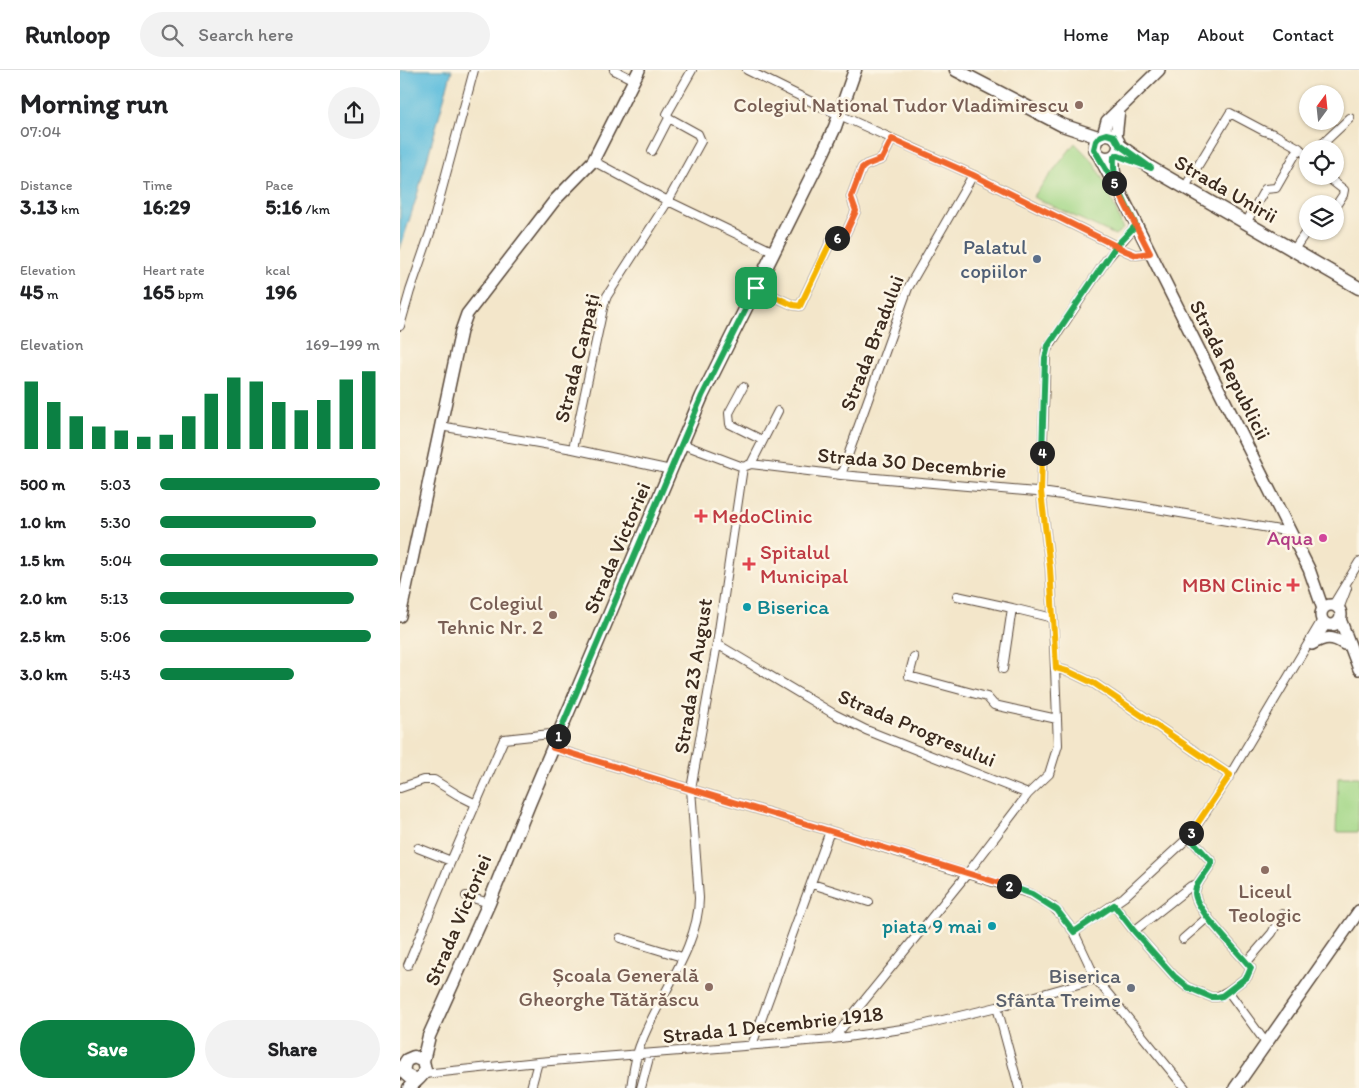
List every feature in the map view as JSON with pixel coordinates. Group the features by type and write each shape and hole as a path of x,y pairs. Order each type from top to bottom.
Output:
{"main road":[{"name":"Strada Victoriei","path":"405,1088 412,1069 426,1046 489,903 709,380 823,153 855,70"},
{"name":"Strada Unirii","path":"956,70 974,74 1098,144 1106,159 1116,149"},
{"path":"1098,144 1107,121 1159,70"},
{"path":"400,616 461,331 467,314 556,200 592,161 636,75"},
{"name":"Strada Republicii","path":"1120,109 1114,170 1118,188 1357,664"},
{"name":"Strada Unirii","path":"1098,144 1110,134 1116,149 1359,288"},
{"name":"Strada Republicii","path":"1098,144 1110,179 1118,188"},
{"name":"Strada Republicii","path":"1331,614 1344,644 1357,664"},
{"path":"1308,647 1330,637 1344,644"},
{"path":"1234,1088 1356,915 1359,906"}],"street":[{"path":"400,326 431,230 474,70"},
{"path":"614,70 636,75"},
{"path":"652,151 669,118 668,111 692,70"},
{"path":"746,70 973,175 1116,246 1136,255 1150,253"},
{"path":"1185,187 1230,113 1299,148 1276,188 1265,189 1246,223"},
{"name":"Strada Carpați","path":"573,449 607,296 668,201 701,141 698,134 669,118"},
{"path":"1327,140 1350,118"},
{"path":"756,288 793,305 800,306 831,241 844,237 855,216 856,211 851,197 862,168 882,159 892,139"},
{"path":"592,161 668,201 774,252"},
{"name":"Strada Bradului","path":"841,476 908,288 973,175"},
{"path":"1338,185 1344,190 1343,195"},
{"path":"832,1039 967,874 1028,794 1049,774 1058,745 1050,568 1041,492 1046,351 1116,246 1136,225"},
{"path":"1293,251 1300,240"},
{"path":"400,300 410,291"},
{"path":"743,387 730,413 730,424 762,440"},
{"name":"Strada 23 August","path":"631,1088 637,1055 642,1040 690,940 699,908 692,789 747,465 778,410"},
{"path":"440,426 573,449 671,470"},
{"name":"Strada 30 Decembrie","path":"682,444 747,465 841,476 1041,492 1139,506 1291,532"},
{"path":"1074,932 1124,898 1189,837 1230,775 1308,647 1331,614 1359,562"},
{"path":"957,596 1053,618"},
{"path":"1002,668 1012,608"},
{"name":"Strada Progresului","path":"717,644 834,714 866,730 1028,794"},
{"path":"914,657 909,676 987,697 994,705 1057,719"},
{"path":"1056,668 1070,672 1095,684 1230,775"},
{"path":"408,965 504,738 560,733"},
{"path":"553,748 1032,894 1057,910 1074,932 1096,979 1185,1088"},
{"path":"400,788 423,780 434,780 476,804"},
{"path":"752,1046 830,831"},
{"path":"1114,905 1134,931 1181,983 1211,997 1217,997 1228,991 1249,974 1251,968 1247,962 1221,934 1196,899 1195,894 1198,884 1212,862 1189,837"},
{"path":"418,848 451,861"},
{"path":"812,884 869,902"},
{"path":"1134,931 1191,886 1198,884"},
{"path":"466,896 489,903"},
{"path":"1247,962 1272,933 1282,914"},
{"path":"1183,939 1208,917"},
{"path":"620,938 682,957"},
{"name":"Strada 1 Decembrie 1918","path":"412,1069 447,1071 832,1039 910,1028 996,1007 1096,979"},
{"path":"1228,991 1266,1043"},
{"path":"996,1007 1019,1088"},
{"path":"641,1088 650,1054"},
{"path":"531,1088 538,1062"}],"green space":[{"path":"1075,143 1094,163 1108,189 1123,229 1115,235 1033,197"},
{"path":"1338,777 1359,777 1358,832 1336,832"}],"water":[{"path":"400,70 452,70 400,249"}],"place":[{"name":"Colegiul Național Tudor Vladimirescu","path":"1079,105"},
{"name":"Palatul copiilor","path":"1037,259"},
{"name":"MedoClinic","path":"701,516"},
{"name":"Aqua","path":"1323,538"},
{"name":"Spitalul Municipal","path":"749,564"},
{"name":"MBN Clinic","path":"1293,585"},
{"name":"Biserica","path":"747,607"},
{"name":"Colegiul Tehnic Nr. 2","path":"553,615"},
{"name":"Liceul Teologic","path":"1265,870"},
{"name":"piata 9 mai","path":"992,926"},
{"name":"Școala Generală Gheorghe Tătărăscu","path":"709,987"},
{"name":"Biserica Sfânta Treime","path":"1131,988"}],"route":[{"path":"756,288 702,396 553,748 1024,891 1057,910 1074,932 1114,905 1134,931 1181,983 1211,997 1222,996 1247,977 1251,968 1198,904 1195,894 1196,889 1212,862 1189,837 1230,775 1095,684 1070,672 1056,668 1050,568 1041,492 1046,351 1116,246 1136,225 1134,221 1118,188 1114,177 1114,157 1116,155 1151,168 1119,145 1116,138 1110,134 1098,137 1094,145 1094,149 1110,179 1118,188 1150,253 1136,255 1126,251 1116,246 1109,243 973,175 892,139 882,159 862,168 851,197 856,211 855,216 844,237 831,241 800,306 797,307 756,288"}]}
